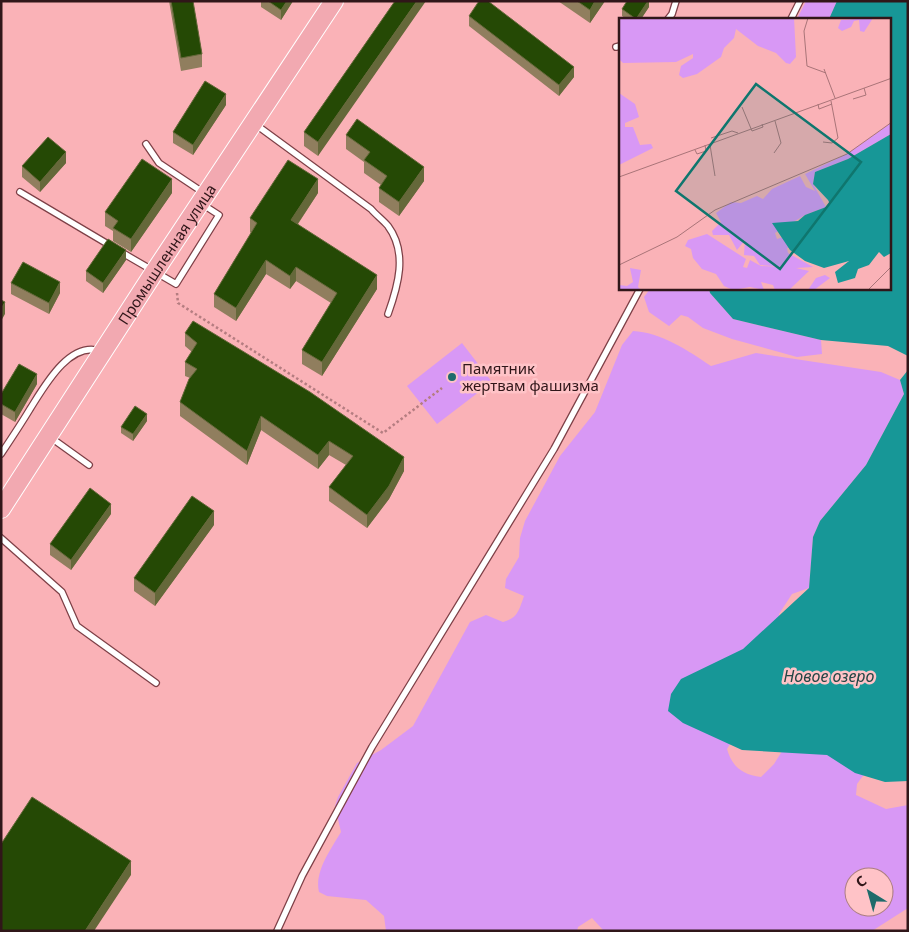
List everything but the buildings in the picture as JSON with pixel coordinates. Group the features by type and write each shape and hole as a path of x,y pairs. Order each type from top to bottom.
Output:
{"main road":[{"name":"Промышленная улица","path":"1,508 334,1"}],"lane":[{"path":"669,18 676,1"},
{"path":"792,18 800,1"},
{"path":"253,122 371,209 388,226 397,242 399,260 398,286 388,314"},
{"path":"20,192 176,284 219,214 159,163 146,144"},
{"path":"277,931 302,876 372,747 554,449 639,290"},
{"path":"1,454 50,378 63,363 77,354 93,349 102,352"},
{"path":"48,436 90,465"},
{"path":"1,538 62,592 77,626 156,683"}],"path":[{"path":"176,284 178,303 383,433 442,388"}],"shaded area":[{"path":"806,1 837,1 829,18 798,18"},
{"path":"649,290 709,290 733,319 821,340 822,354 797,357 732,339 703,328 688,317 681,315 669,326 649,312 644,297"},
{"path":"633,331 643,332 674,343 711,366 756,353 881,372 900,380 904,394 866,465 820,521 813,537 809,588 792,594 779,614 779,632 741,726 727,749 732,761 739,769 761,777 774,764 799,724 895,746 862,777 857,784 856,795 886,809 908,805 908,908 894,917 894,867 844,867 844,917 894,917 872,931 604,931 592,918 578,927 577,931 386,931 384,916 366,900 327,896 319,892 318,884 321,869 341,832 335,806 357,763 381,750 413,726 470,622 486,615 503,622 512,618 517,613 524,596 505,588 506,579 519,557 520,538 525,521 560,456 595,412 622,345"},
{"path":"462,343 492,382 437,424 407,386"}],"water":[{"path":"837,1 908,1 908,356 888,346 821,340 733,319 709,290 892,290 892,18 829,18"},
{"name":"Новое озеро","path":"908,370 908,781 885,782 855,773 827,755 742,750 683,723 668,711 671,694 681,679 743,649 809,588 813,537 820,521 866,465 904,394 900,380"}],"place":[{"name":"Памятник жертвам фашизма","path":"452,377"}]}
